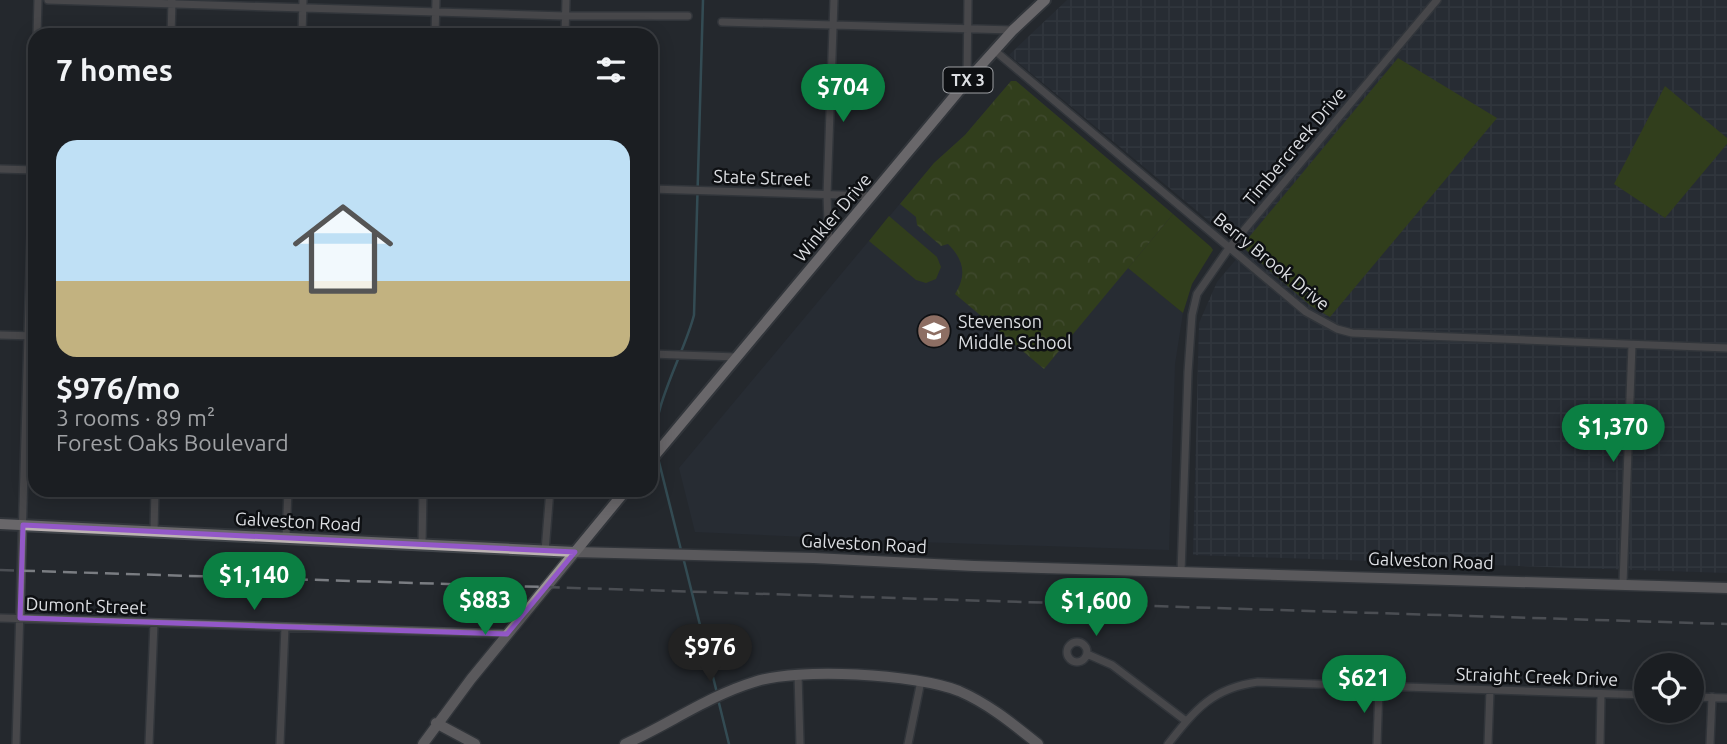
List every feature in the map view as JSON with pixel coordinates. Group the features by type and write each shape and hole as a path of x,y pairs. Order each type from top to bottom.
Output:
{"main road":[{"name":"Winkler Drive","path":"658,452 967,81 1013,30 1045,0"},
{"path":"424,744 436,723 620,497"},
{"name":"Galveston Road","path":"0,524 545,551 1727,587"},
{"path":"626,744 733,689 757,680 818,674 921,681 958,691 995,711 1038,744"},
{"path":"436,723 475,744"}],"street":[{"path":"37,28 38,0"},
{"path":"48,0 303,4 565,16 688,16"},
{"path":"435,28 436,0"},
{"path":"565,28 566,0"},
{"path":"829,249 827,195 834,0"},
{"path":"967,81 968,0"},
{"name":"Timbercreek Drive","path":"1181,572 1188,372 1192,315 1197,294 1228,248 1437,0"},
{"path":"171,28 172,2"},
{"path":"302,28 303,4"},
{"path":"722,22 1013,30"},
{"name":"Berry Brook Drive","path":"994,51 1306,312 1337,329 1352,333 1727,348"},
{"path":"0,169 28,170"},
{"name":"State Street","path":"658,189 872,196"},
{"path":"0,335 28,336"},
{"path":"1623,583 1632,345"},
{"path":"658,354 738,356"},
{"path":"16,744 28,420"},
{"path":"154,531 155,497"},
{"path":"286,538 288,497"},
{"path":"422,544 424,497"},
{"path":"545,551 549,497"},
{"name":"Dumont Street","path":"0,618 507,634"},
{"path":"149,744 153,623"},
{"path":"280,744 285,627"},
{"path":"1087,654 1112,665 1186,721"},
{"path":"798,674 800,744"},
{"path":"908,744 921,681"},
{"name":"Straight Creek Drive","path":"1168,744 1186,721 1216,694 1258,682 1634,695"},
{"path":"1377,744 1379,687"},
{"path":"1488,744 1490,690"},
{"path":"1600,744 1601,694"},
{"path":"1704,697 1727,698"},
{"path":"1710,744 1712,697"}],"highlighted area":[{"path":"23,525 575,552 507,634 20,618"}],"shaded area":[{"path":"1067,0 1727,0 1727,573 1193,555 1199,323 1217,282 1244,250 1009,55"},
{"name":"Stevenson Middle School","path":"1011,81 1016,81 1173,214 1129,268 1183,313 1175,364 1169,550 695,532 679,468 934,163 965,135"}],"green space":[{"path":"1398,58 1497,118 1330,317 1311,306 1246,250 1245,242"},
{"path":"1011,81 1016,81 1173,214 1044,369 955,294 962,274 958,256 948,244 941,246 917,225 916,217 900,204 934,163 965,135"},
{"path":"1665,86 1727,138 1727,144 1665,218 1614,184"},
{"path":"1173,214 1213,250 1192,284 1183,313 1128,268"},
{"path":"889,216 937,257 941,267 936,279 926,283 916,280 869,241"}],"waterway":[{"path":"658,417 694,315 703,0"},
{"path":"658,458 681,550"},
{"path":"683,557 717,693"},
{"path":"718,699 729,744"}],"railway":[{"path":"0,570 1727,624"}],"place":[{"name":"Stevenson Middle School","path":"934,331"}]}
